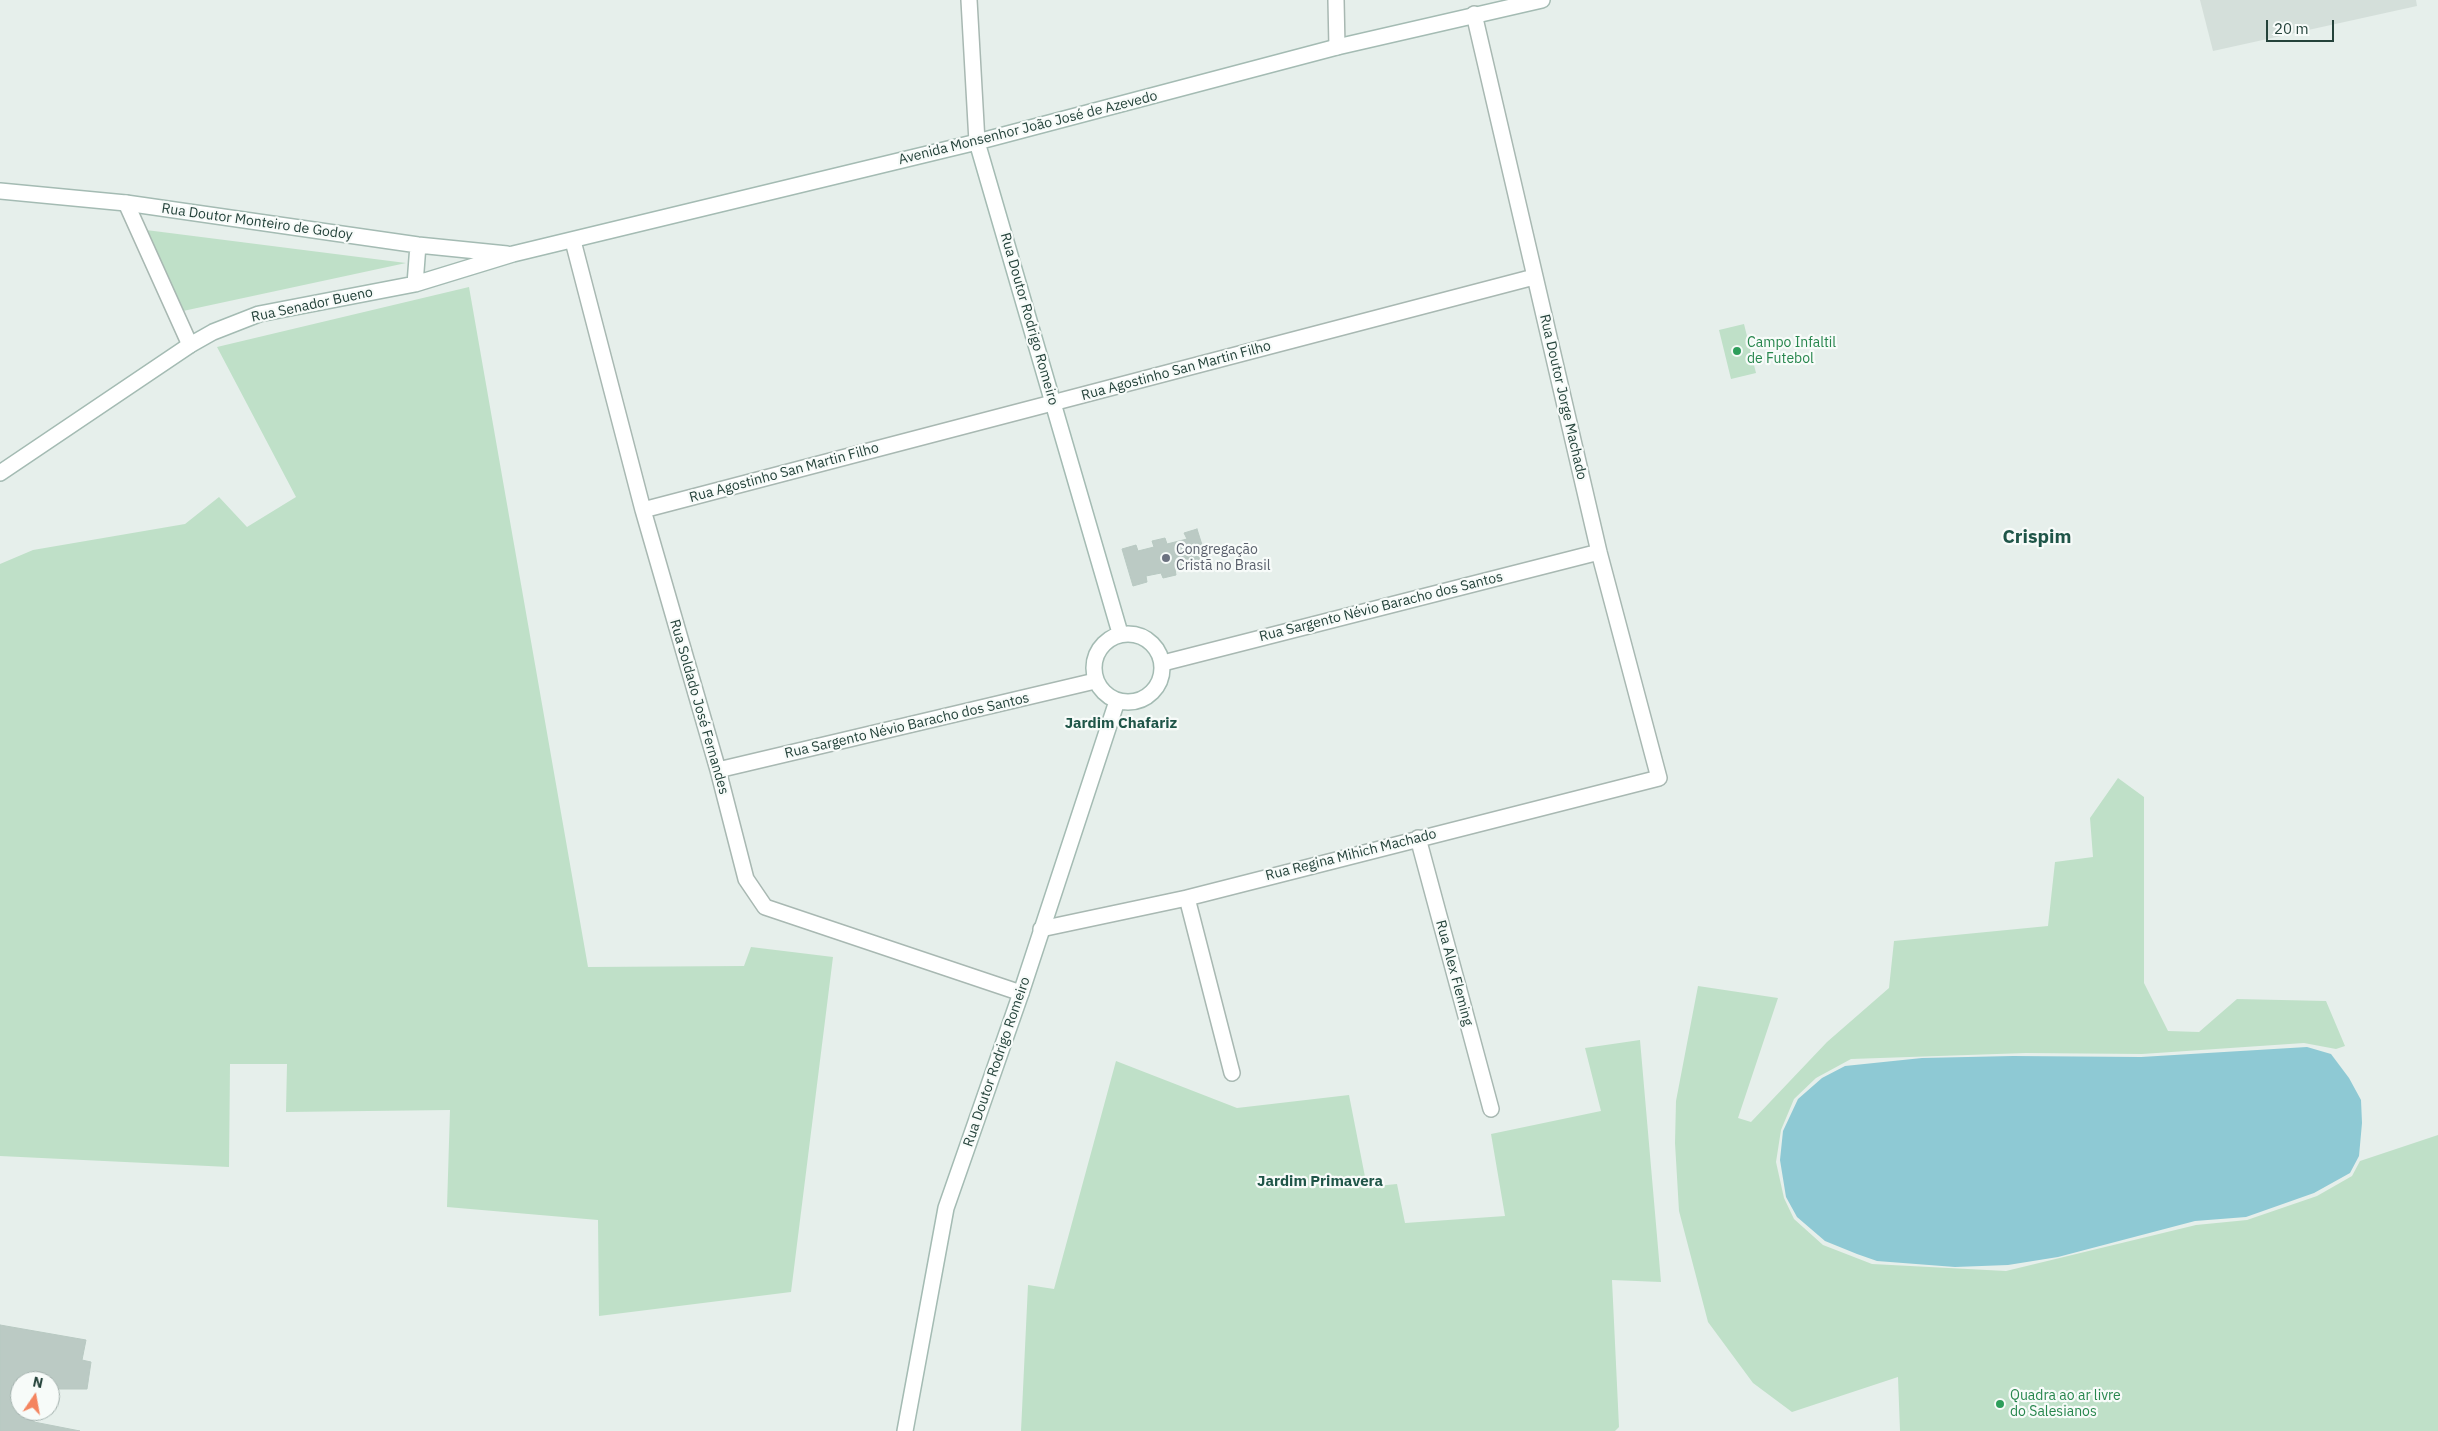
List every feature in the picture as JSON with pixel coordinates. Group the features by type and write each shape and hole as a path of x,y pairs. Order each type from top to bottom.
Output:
{"street":[{"name":"Rua Doutor Rodrigo Romeiro","path":"969,0 977,142 1120,633"},
{"path":"1336,0 1337,47"},
{"name":"Avenida Monsenhor João José de Azevedo","path":"513,254 977,142 1337,47 1474,14 1542,0"},
{"name":"Rua Doutor Jorge Machado","path":"1474,14 1599,552 1659,778"},
{"name":"Rua Doutor Monteiro de Godoy","path":"0,191 126,203 418,245 513,254"},
{"path":"126,203 190,346"},
{"name":"Rua Soldado José Fernandes","path":"573,241 643,510 718,770 746,879 765,907 1021,992"},
{"path":"415,284 418,245"},
{"name":"Rua Senador Bueno","path":"0,473 213,332 258,314 415,284 513,254"},
{"name":"Rua Agostinho San Martin Filho","path":"643,510 1534,277"},
{"name":"Rua Sargento Névio Baracho dos Santos","path":"1163,663 1599,552"},
{"path":"1120,633 1139,634 1155,645 1163,663 1161,680 1150,695 1134,702 1117,701 1101,690 1096,681 1093,661 1102,643 1120,633"},
{"name":"Rua Sargento Névio Baracho dos Santos","path":"718,770 1096,681"},
{"name":"Rua Doutor Rodrigo Romeiro","path":"905,1431 946,1208 1021,992 1117,701"},
{"name":"Rua Regina Mihich Machado","path":"1041,929 1186,898 1659,778"},
{"name":"Rua Alex Fleming","path":"1418,838 1491,1109"},
{"path":"1186,898 1232,1073"}],"shaded area":[{"path":"2200,0 2416,0 2417,6 2213,51"}],"green space":[{"path":"146,230 406,263 183,311"},
{"path":"469,287 588,967 744,966 751,947 833,957 791,1292 599,1316 598,1220 447,1207 450,1110 286,1112 287,1064 230,1064 229,1167 0,1156 0,564 33,550 185,524 219,497 247,527 296,497 217,347"},
{"name":"Campo Infaltil de Futebol","path":"1744,324 1756,373 1731,379 1719,330"},
{"path":"2118,778 2144,797 2144,983 2168,1031 2199,1032 2237,999 2326,1001 2345,1046 2336,1049 2304,1043 2142,1054 2026,1053 1851,1059 1816,1078 1794,1099 1781,1130 1776,1162 1784,1198 1794,1219 1823,1245 1872,1264 2006,1271 2196,1225 2247,1220 2317,1196 2352,1176 2360,1161 2438,1135 2438,1431 1900,1431 1898,1377 1792,1412 1753,1383 1708,1322 1679,1211 1675,1143 1676,1101 1698,986 1778,998 1738,1118 1751,1122 1827,1042 1889,988 1894,941 2048,926 2055,862 2093,857 2090,818"},
{"path":"1640,1040 1661,1282 1612,1280 1619,1427 1615,1431 1021,1431 1028,1285 1054,1289 1116,1061 1237,1108 1349,1095 1367,1187 1397,1184 1405,1223 1505,1216 1491,1134 1601,1111 1585,1048"}],"water":[{"path":"2307,1047 2331,1054 2349,1078 2361,1100 2362,1123 2359,1156 2350,1173 2314,1193 2246,1217 2195,1221 2058,1257 2008,1265 1955,1267 1877,1261 1825,1241 1797,1217 1786,1197 1780,1160 1783,1131 1798,1099 1822,1078 1845,1066 1922,1058 2013,1056 2141,1057"}],"building":[{"name":"Congregação Cristã no Brasil","path":"1197,529 1209,567 1196,570 1194,565 1175,569 1176,575 1163,578 1161,573 1146,576 1147,582 1133,586 1122,549 1136,545 1138,551 1154,547 1152,541 1165,538 1167,544 1187,539 1184,533"},
{"path":"0,1325 86,1340 82,1360 91,1362 87,1389 60,1389 60,1371 10,1371 10,1421 34,1421 80,1431 0,1431"}],"place":[{"name":"Campo Infaltil de Futebol","path":"1737,351"},
{"name":"Congregação Cristã no Brasil","path":"1166,558"},
{"name":"Quadra ao ar livre do Salesianos","path":"2000,1404"}],"district":[{"name":"Crispim","path":"2037,538"},
{"name":"Jardim Chafariz","path":"1121,724"},
{"name":"Jardim Primavera","path":"1320,1182"}]}
